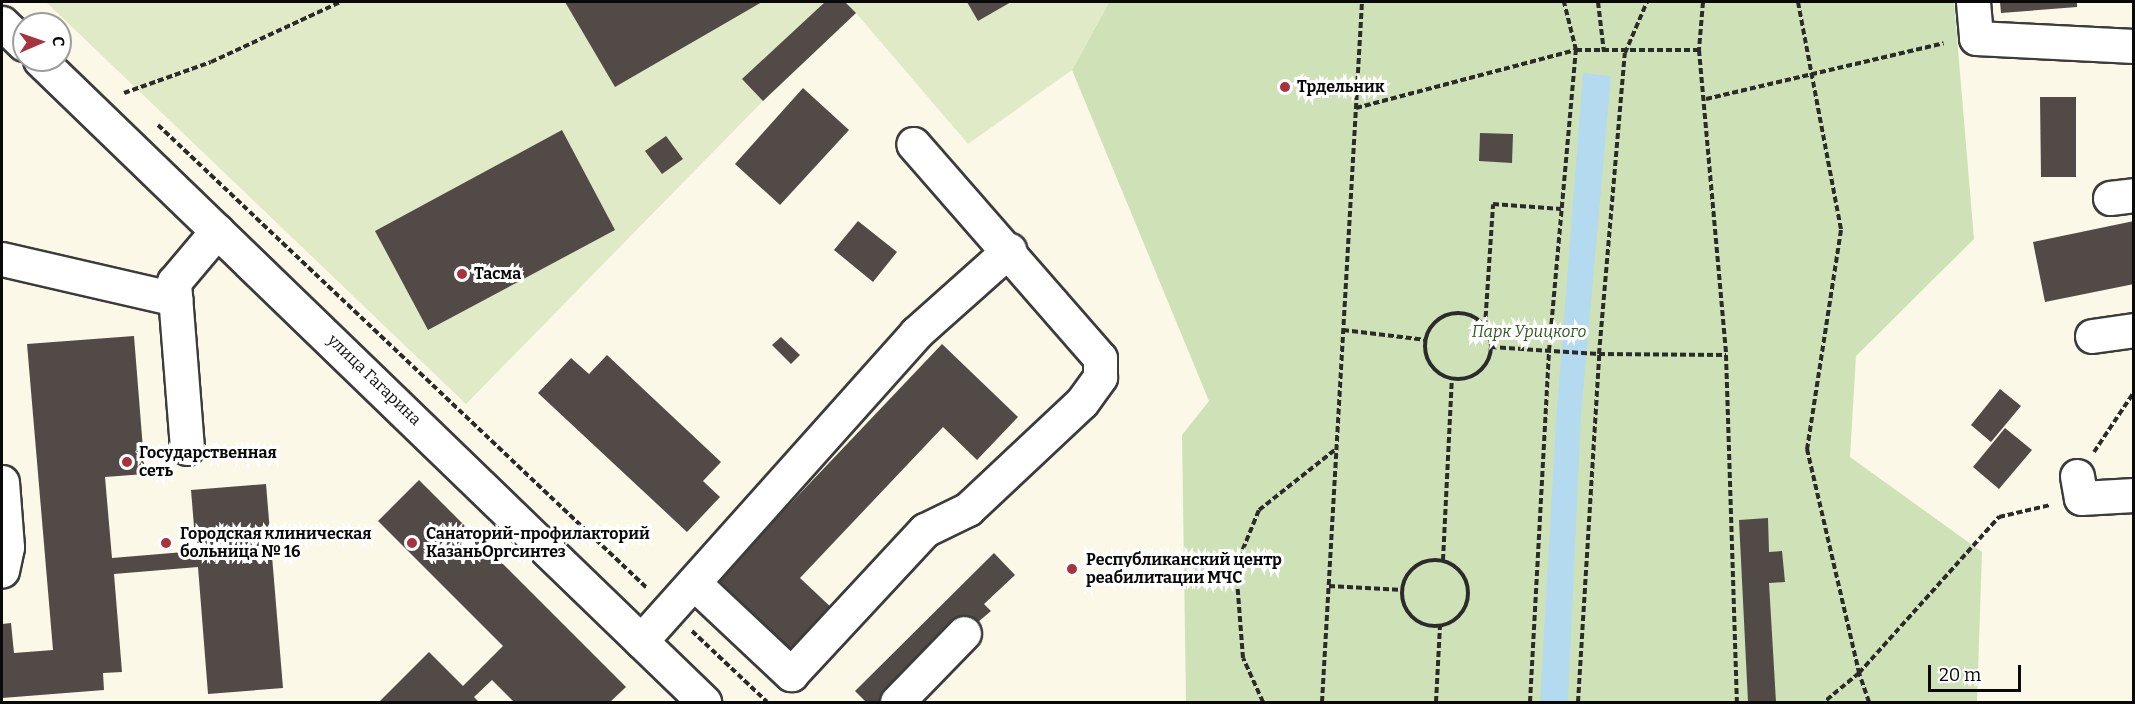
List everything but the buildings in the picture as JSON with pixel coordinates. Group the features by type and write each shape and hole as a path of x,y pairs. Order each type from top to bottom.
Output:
{"street":[{"path":"1972,2 1976,38 2133,46"},
{"name":"улица Гагарина","path":"52,72 704,702"},
{"path":"695,584 791,674 925,530 968,509 1082,402 1100,377 1100,358 1009,250 913,144"},
{"path":"187,448 174,282 217,231"},
{"path":"641,641 695,584 916,333 1009,250"},
{"path":"2,259 175,298"},
{"path":"2092,336 2133,330"},
{"path":"2,482 8,547 2,570"},
{"path":"2079,487 2133,495"},
{"path":"897,702 964,633"}],"path":[{"path":"124,93 211,62 340,2"},
{"path":"1322,702 1362,2"},
{"path":"1530,702 1549,351 1576,50 1564,2"},
{"path":"1598,2 1604,52"},
{"path":"1578,702 1599,354 1625,53 1647,2"},
{"path":"1703,2 1699,50 1706,99 1726,355 1737,702"},
{"path":"1798,2 1841,230 1807,449 1859,673 1869,702"},
{"path":"1706,99 1811,72 1976,38"},
{"path":"1356,108 1576,50 1625,53 1699,50"},
{"path":"116,86 132,102"},
{"path":"150,118 767,702"},
{"path":"1485,326 1467,314 1456,313 1437,321 1426,340 1426,350 1434,368 1452,378 1479,371 1491,347 1485,326 1493,204 1561,209"},
{"path":"1343,330 1426,340"},
{"path":"1491,347 1599,354 1726,355"},
{"path":"1443,560 1452,378"},
{"path":"1824,702 1859,673 1999,517 2079,487 2133,392"},
{"path":"1263,702 1242,658 1236,566 1258,510 1337,449"},
{"path":"1443,560 1462,573 1468,594 1460,615 1440,626 1417,620 1404,602 1403,590 1411,570 1420,563 1443,560"},
{"path":"1329,586 1403,590"},
{"path":"1436,702 1440,626"}],"green space":[{"name":"Тасма","path":"46,2 1109,2 1072,70 968,144 856,13 763,101 466,404 72,27 72,12 56,12"},
{"name":"Парк Урицкого","path":"1109,2 1954,2 1974,239 1856,356 1850,457 1982,552 1977,702 1186,702 1182,435 1209,401 1072,70"}],"water":[{"path":"1583,73 1611,76 1581,416 1568,702 1540,702 1556,421"}],"place":[{"name":"Трдельник","path":"1285,87"},
{"name":"Тасма","path":"462,274"},
{"name":"Государственная сеть","path":"127,462"},
{"name":"Городская клиническая больница № 16","path":"166,543"},
{"name":"Санаторий-профилакторий КазаньОргсинтез","path":"412,543"},
{"name":"Республиканский центр реабилитации МЧС","path":"1072,569"}]}
